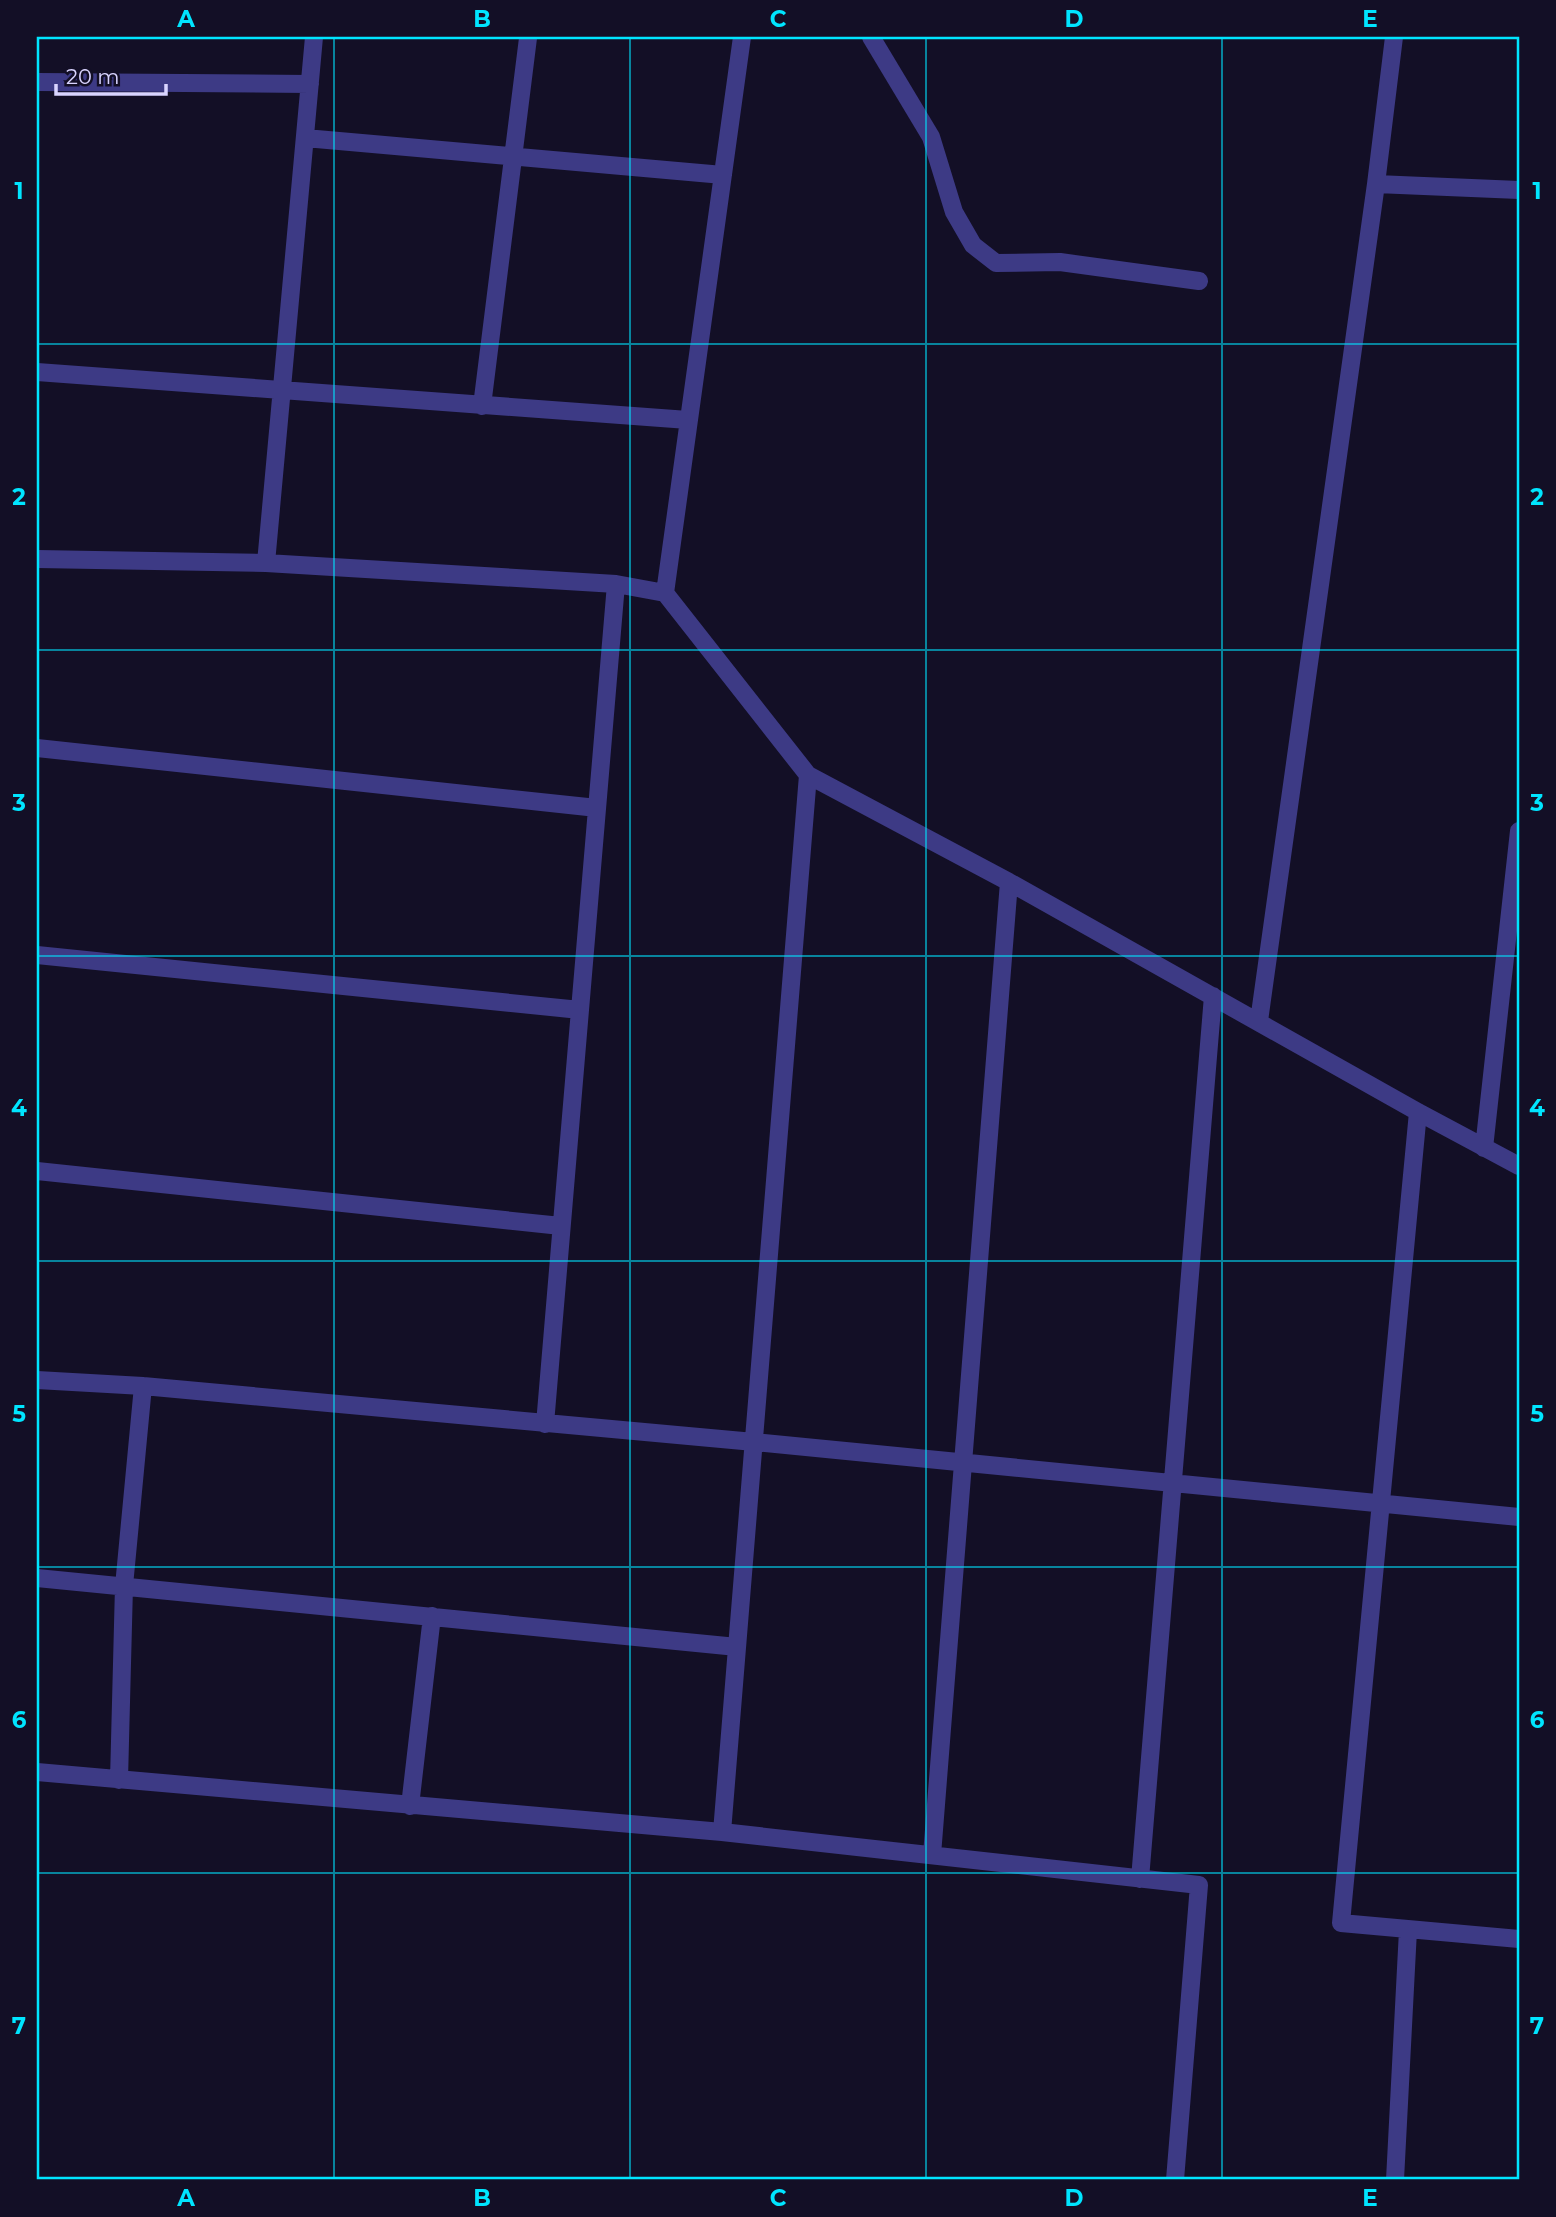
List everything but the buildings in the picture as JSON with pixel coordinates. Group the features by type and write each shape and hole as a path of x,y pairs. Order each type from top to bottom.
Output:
{"street":[{"path":"266,563 314,37"},
{"path":"665,593 742,37"},
{"path":"871,37 931,137 954,212 974,245 996,263 1060,262 1199,281"},
{"path":"1259,1021 1376,184 1394,37"},
{"path":"482,406 528,38"},
{"path":"37,82 310,84"},
{"path":"305,138 723,174"},
{"path":"1376,184 1519,190"},
{"path":"37,372 688,420"},
{"path":"37,565 266,563 616,584 665,593 808,775 1009,882 1519,1166"},
{"path":"545,1424 616,584"},
{"path":"37,748 597,807"},
{"path":"722,1832 808,775"},
{"path":"1485,1147 1518,863 1519,831"},
{"path":"932,1855 1009,882"},
{"path":"37,955 580,1010"},
{"path":"1140,1879 1213,996"},
{"path":"1418,1112 1341,1923 1519,1939"},
{"path":"37,1171 562,1226"},
{"path":"37,1380 143,1386 754,1442 1519,1517"},
{"path":"119,1780 124,1586 143,1386"},
{"path":"37,1578 737,1647"},
{"path":"410,1806 432,1616"},
{"path":"37,1772 722,1832 1199,1885 1175,2180"},
{"path":"1395,2180 1408,1930"}]}
